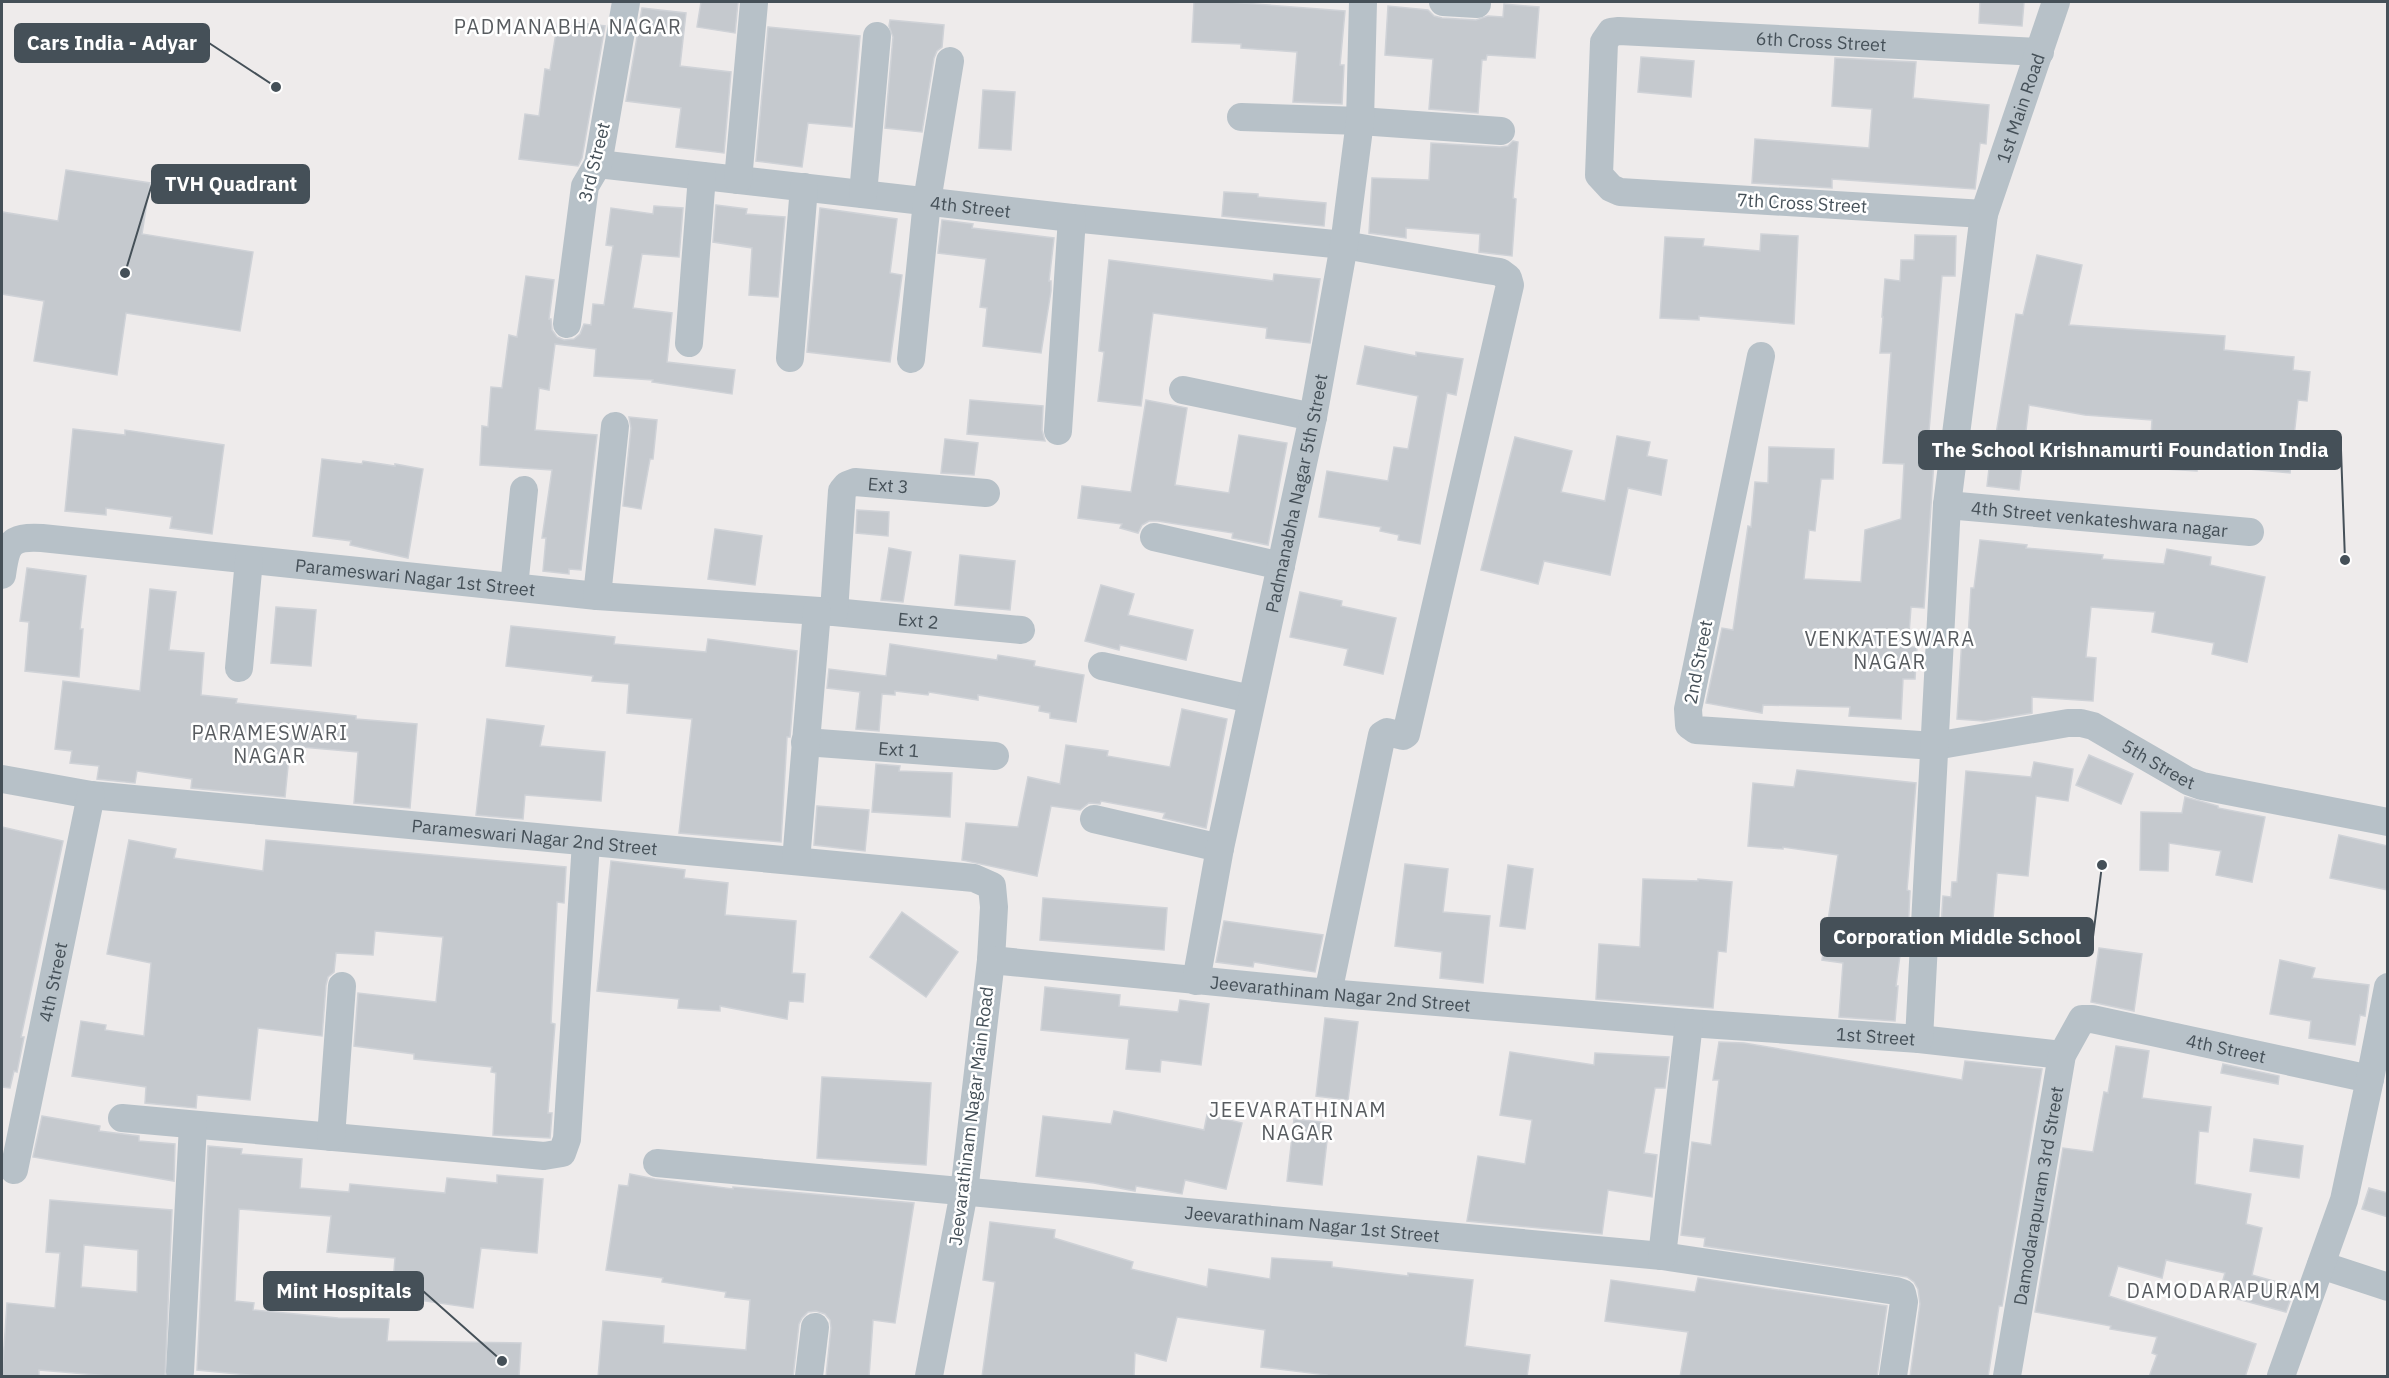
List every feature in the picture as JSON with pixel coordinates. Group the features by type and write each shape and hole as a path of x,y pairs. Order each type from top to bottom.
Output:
{"street":[{"name":"3rd Street","path":"567,324 585,186 598,164 626,2"},
{"name":"Padmanabha Nagar 5th Street","path":"1196,981 1220,848 1313,417 1344,245 1360,121 1363,2"},
{"path":"1443,2 1477,4"},
{"name":"1st Main Road","path":"1919,1039 1947,505 1984,214 2056,2"},
{"path":"738,180 754,3"},
{"name":"6th Cross Street","path":"1620,192 1611,188 1599,175 1604,42 1606,36 1611,32 2040,52"},
{"path":"863,194 878,36"},
{"path":"911,359 927,201 950,61"},
{"path":"1241,117 1360,121 1501,131"},
{"name":"4th Street","path":"598,164 1072,218 1344,245 1500,272 1508,278 1510,285 1406,734 1403,736 1387,732 1382,735 1328,993"},
{"path":"689,343 702,176"},
{"path":"790,358 804,187"},
{"name":"7th Cross Street","path":"1620,192 1984,214"},
{"path":"1058,431 1072,218"},
{"name":"2nd Street","path":"1761,356 1688,709 1689,726 1696,730 1935,746"},
{"path":"1183,390 1313,417"},
{"path":"597,596 615,426"},
{"name":"Ext 3","path":"825,612 842,490 847,485 855,482 986,494"},
{"path":"513,587 524,490"},
{"name":"4th Street venkateshwara nagar","path":"1947,505 2250,532"},
{"name":"Parameswari Nagar 1st Street","path":"2,575 7,548 13,541 23,537 42,537 597,596 825,612"},
{"path":"1154,537 1281,566"},
{"path":"239,668 249,560"},
{"path":"796,861 805,742 825,612"},
{"name":"Ext 2","path":"825,612 1021,630"},
{"path":"1102,666 1251,699"},
{"name":"5th Street","path":"1935,746 2068,723 2081,723 2093,726 2188,781 2202,786 2388,822"},
{"name":"Ext 1","path":"805,742 995,756"},
{"name":"Parameswari Nagar 2nd Street","path":"2,779 91,795 974,878 984,880 992,886 994,894 990,960"},
{"name":"4th Street","path":"14,1170 91,795"},
{"path":"1094,819 1220,848"},
{"path":"122,1118 544,1156 562,1153 567,1139 586,842"},
{"name":"Jeevarathinam Nagar 2nd Street","path":"990,960 1328,993 1689,1023"},
{"name":"Jeevarathinam Nagar Main Road","path":"929,1377 964,1192 990,960"},
{"path":"331,1137 342,986"},
{"path":"2281,1377 2344,1200 2386,1001"},
{"name":"4th Street","path":"2082,1019 2092,1019 2370,1079"},
{"name":"Damodarapuram 3rd Street","path":"2007,1377 2062,1055 2082,1019"},
{"path":"1662,1256 1689,1023"},
{"name":"1st Street","path":"1689,1023 1919,1039 2062,1055"},
{"path":"180,1372 193,1125"},
{"name":"Jeevarathinam Nagar 1st Street","path":"657,1163 1662,1256 1902,1293 1904,1302 1893,1377"},
{"path":"2321,1265 2388,1287"},
{"path":"809,1377 816,1327"}],"building":[{"path":"701,2 738,2 735,33 697,27"},
{"path":"1194,2 1229,2 1345,11 1340,65 1344,65 1342,104 1293,102 1297,52 1241,48 1241,44 1192,42"},
{"path":"1980,2 2024,2 2022,26 1979,23"},
{"path":"1504,4 1539,7 1535,58 1487,55 1486,60 1482,60 1478,113 1429,109 1433,59 1385,55 1388,6 1428,10 1434,16 1442,18 1476,20 1488,16 1503,17"},
{"path":"642,8 686,13 680,66 731,72 724,153 676,147 681,108 626,101"},
{"path":"558,20 605,26 582,158 578,166 519,159 525,114 539,116 545,69 550,70"},
{"path":"890,20 944,25 942,47 934,58 922,132 885,128 893,37 889,26"},
{"path":"768,27 860,36 852,127 808,123 802,167 756,161"},
{"path":"1641,57 1694,61 1691,97 1638,92"},
{"path":"1835,58 1916,62 1913,98 1989,105 1986,144 1980,143 1975,189 1832,179 1832,188 1752,183 1755,139 1869,148 1872,109 1832,106"},
{"path":"983,90 1015,92 1011,150 979,148"},
{"path":"1513,141 1518,142 1513,198 1516,199 1512,256 1479,252 1480,234 1406,228 1406,238 1369,233 1372,178 1429,180 1431,143 1500,147 1508,146"},
{"path":"66,170 150,183 142,234 253,252 240,331 126,313 117,375 34,361 44,301 2,294 2,212 58,221"},
{"path":"1224,192 1326,203 1324,226 1222,216"},
{"path":"716,205 747,209 746,214 785,217 778,297 749,295 752,248 713,242"},
{"path":"654,206 683,208 679,257 642,254 633,308 672,313 667,362 735,370 732,394 652,382 653,380 594,376 596,349 555,344 549,390 539,388 535,430 597,435 581,570 569,569 569,574 543,571 546,538 542,538 552,470 480,465 482,426 488,427 491,387 502,388 509,335 517,337 526,276 554,280 549,319 551,319 552,330 557,337 564,340 574,339 580,334 584,324 591,325 593,304 604,305 613,246 606,245 611,208 653,214"},
{"path":"820,208 897,219 890,273 902,275 890,362 807,352"},
{"path":"942,220 973,224 972,228 1054,238 1049,281 1051,281 1051,291 1041,353 983,346 987,308 980,307 986,259 938,253"},
{"path":"1761,234 1798,236 1794,324 1699,316 1699,320 1660,318 1665,237 1704,239 1703,246 1760,251"},
{"path":"1915,235 1956,236 1955,276 1942,276 1929,431 1936,431 1924,608 1911,607 1908,647 1917,647 1915,679 1903,679 1901,719 1849,716 1850,707 1763,705 1762,713 1706,703 1722,628 1733,630 1748,526 1751,527 1755,482 1768,483 1769,447 1834,449 1833,479 1821,479 1815,531 1809,530 1804,579 1861,582 1865,530 1901,519 1904,464 1883,463 1891,353 1880,353 1885,279 1900,281 1901,260 1914,260"},
{"path":"2037,255 2082,265 2069,325 2225,336 2224,350 2294,357 2293,370 2310,372 2307,401 2298,400 2290,473 2197,464 2197,471 2149,468 2152,420 2085,415 2029,405 2019,490 1987,486 1993,434 1996,434 2016,314 2023,315"},
{"path":"1109,260 1273,281 1274,274 1320,279 1310,343 1266,338 1267,328 1153,313 1141,406 1098,401 1104,352 1099,351"},
{"path":"1365,346 1416,356 1416,352 1463,359 1456,395 1447,393 1420,544 1398,540 1399,535 1380,531 1381,527 1319,517 1327,471 1388,481 1394,447 1408,449 1418,396 1357,384"},
{"path":"970,400 1043,406 1042,430 1045,441 967,434"},
{"path":"1146,400 1187,408 1175,485 1229,493 1239,435 1287,443 1268,545 1232,538 1233,533 1158,521 1149,521 1142,525 1138,533 1120,528 1122,524 1078,518 1082,486 1131,492"},
{"path":"629,417 657,420 653,459 650,459 641,509 623,506 631,428"},
{"path":"73,429 125,435 125,430 224,445 212,534 170,528 172,517 106,508 106,515 65,511"},
{"path":"1617,436 1650,442 1647,456 1667,460 1661,495 1628,488 1610,575 1544,561 1538,584 1481,570 1515,437 1572,451 1561,492 1605,501"},
{"path":"945,439 978,443 974,475 941,473"},
{"path":"322,459 362,464 363,461 395,466 395,464 423,469 408,558 350,545 351,541 313,536"},
{"path":"857,510 889,512 888,536 856,533"},
{"path":"715,529 762,536 755,585 708,579"},
{"path":"1980,540 2027,545 2026,548 2103,555 2102,559 2164,564 2167,549 2211,557 2210,565 2265,577 2247,662 2212,654 2214,643 2152,632 2155,612 2091,607 2086,657 2096,658 2093,701 2032,697 2032,713 1984,721 1957,719 1962,638 1968,638 1971,588 1974,588"},
{"path":"889,548 911,552 903,602 881,600"},
{"path":"960,555 1015,561 1010,610 955,605"},
{"path":"27,568 86,576 80,629 83,629 79,677 25,671 29,622 20,621"},
{"path":"1101,585 1134,594 1128,615 1193,630 1186,660 1120,645 1119,650 1085,641"},
{"path":"150,589 176,592 169,650 204,653 201,695 237,699 236,703 356,716 356,719 417,724 410,808 354,803 358,752 290,746 285,797 191,788 192,779 137,771 135,783 97,779 99,766 70,763 72,751 55,749 63,681 140,691"},
{"path":"1300,592 1342,601 1341,606 1396,618 1383,674 1344,665 1348,649 1290,637"},
{"path":"276,607 316,610 311,666 271,663"},
{"path":"511,626 615,637 614,644 706,652 708,639 797,651 790,737 787,737 781,842 679,833 692,719 627,713 629,684 592,681 593,676 506,666"},
{"path":"890,644 997,660 998,655 1035,661 1034,666 1084,675 1076,722 1050,718 1050,713 1039,711 1040,706 978,695 978,700 929,692 928,695 895,691 895,695 882,694 879,731 856,729 860,692 827,688 829,669 886,676"},
{"path":"1182,709 1227,719 1206,828 1163,818 1165,813 1101,801 1100,804 1089,803 1080,810 1051,806 1037,876 962,860 966,823 1018,827 1028,777 1060,784 1066,745 1108,751 1107,756 1170,767"},
{"path":"487,719 544,726 540,746 605,752 601,801 525,795 523,819 476,815"},
{"path":"2089,755 2133,774 2121,804 2076,785"},
{"path":"2034,762 2073,769 2068,801 2036,796 2028,876 1997,873 1992,930 1941,926 1943,896 1951,897 1952,882 1957,882 1966,771 2031,777"},
{"path":"876,764 900,766 899,771 952,773 950,817 872,812"},
{"path":"1797,770 1916,783 1907,890 1910,891 1908,933 1903,932 1896,986 1898,986 1895,1021 1839,1017 1843,963 1822,960 1838,855 1783,847 1783,849 1748,846 1753,783 1794,787"},
{"path":"2185,797 2218,806 2218,808 2265,817 2252,882 2216,875 2221,851 2169,843 2168,871 2140,870 2141,812 2182,813"},
{"path":"817,806 869,810 865,851 814,845"},
{"path":"2,827 63,841 21,1037 24,1037 17,1072 14,1071 10,1088 2,1087"},
{"path":"2339,835 2388,846 2388,890 2330,878"},
{"path":"129,840 176,849 174,858 263,871 266,840 566,867 564,903 557,902 551,1023 555,1024 548,1113 552,1113 550,1138 493,1135 496,1073 491,1072 492,1067 414,1059 414,1054 354,1046 358,993 436,1002 443,937 375,931 373,955 336,953 334,972 328,977 326,985 322,1036 258,1028 250,1100 197,1095 196,1108 145,1103 146,1087 72,1076 81,1021 106,1025 105,1030 144,1036 151,963 107,954"},
{"path":"611,861 685,870 684,878 728,883 725,915 796,921 792,973 805,974 803,1002 789,1001 787,1019 720,1006 720,1011 678,1008 679,999 597,991"},
{"path":"1405,864 1448,869 1443,912 1490,916 1483,983 1440,978 1442,952 1395,946"},
{"path":"1508,865 1533,869 1525,929 1500,926"},
{"path":"1643,879 1698,881 1698,879 1732,882 1726,952 1718,951 1713,1008 1596,999 1599,944 1640,947"},
{"path":"1043,898 1167,908 1164,950 1040,940"},
{"path":"902,912 958,952 926,997 870,957"},
{"path":"1224,921 1323,935 1315,972 1254,962 1253,967 1216,962"},
{"path":"2099,948 2142,954 2134,1011 2091,1002"},
{"path":"2280,960 2315,968 2312,978 2369,985 2365,1016 2360,1015 2355,1045 2309,1038 2311,1021 2270,1014"},
{"path":"1045,987 1120,995 1119,1006 1178,1012 1180,1000 1209,1004 1201,1065 1161,1060 1160,1072 1126,1069 1129,1039 1041,1030"},
{"path":"1325,1018 1358,1022 1348,1100 1316,1096"},
{"path":"1719,1042 1744,1043 1962,1080 1965,1061 2042,1069 1988,1377 1910,1377 1920,1304 1918,1289 1907,1277 1704,1246 1705,1238 1681,1235 1692,1142 1711,1145 1719,1080 1713,1080"},
{"path":"2116,1046 2149,1051 2142,1098 2211,1107 2208,1132 2199,1131 2195,1184 2251,1194 2246,1224 2262,1228 2252,1275 2295,1287 2286,1312 2219,1294 2225,1273 2166,1260 2162,1278 2118,1266 2109,1296 2256,1344 2245,1377 2149,1377 2157,1355 2152,1353 2157,1337 2035,1312 2063,1148 2093,1152 2104,1092 2108,1093"},
{"path":"1510,1052 1594,1065 1595,1053 1669,1057 1665,1088 1655,1088 1644,1153 1657,1155 1652,1197 1608,1190 1602,1234 1467,1221 1478,1156 1525,1164 1532,1120 1500,1115"},
{"path":"2223,1064 2279,1076 2278,1084 2221,1073"},
{"path":"822,1077 931,1083 926,1165 817,1158"},
{"path":"1114,1111 1204,1130 1207,1115 1242,1123 1226,1189 1185,1180 1182,1194 1136,1186 1135,1191 1036,1176 1043,1116 1111,1124"},
{"path":"42,1116 100,1126 99,1131 139,1136 139,1141 175,1144 174,1181 33,1157"},
{"path":"1294,1119 1329,1123 1322,1185 1287,1181"},
{"path":"2254,1139 2303,1146 2299,1178 2250,1171"},
{"path":"208,1146 242,1149 241,1154 302,1159 300,1188 349,1192 350,1184 445,1193 447,1178 497,1183 497,1175 543,1179 537,1253 481,1248 473,1308 392,1296 395,1258 327,1252 331,1216 239,1209 235,1301 254,1303 253,1310 338,1318 389,1319 387,1341 521,1343 519,1377 269,1377 197,1370"},
{"path":"630,1174 733,1189 733,1187 914,1203 895,1323 873,1320 869,1377 826,1377 830,1320 825,1314 816,1311 808,1312 799,1324 793,1377 598,1377 603,1321 664,1326 663,1343 746,1350 750,1300 725,1297 726,1292 662,1282 663,1278 606,1270 619,1185 628,1186"},
{"path":"2369,1188 2388,1193 2388,1217 2362,1209"},
{"path":"50,1200 172,1210 165,1377 121,1377 39,1370 39,1377 2,1377 7,1303 55,1308 60,1253 46,1252","holes":["84,1245 138,1250 137,1292 81,1287"]},
{"path":"990,1222 1055,1230 1054,1238 1133,1262 1131,1269 1207,1287 1209,1269 1270,1279 1272,1258 1332,1262 1332,1267 1408,1276 1408,1273 1473,1280 1465,1346 1530,1355 1527,1377 1326,1377 1327,1375 1261,1367 1265,1330 1177,1317 1166,1361 1135,1353 1134,1377 982,1377 995,1282 983,1280"},
{"path":"1698,1278 1887,1306 1877,1377 1680,1377 1688,1332 1605,1321 1611,1280 1695,1292"}],"place":[{"name":"Cars India - Adyar","path":"276,87"},
{"name":"TVH Quadrant","path":"125,273"},
{"name":"The School Krishnamurti Foundation India","path":"2345,560"},
{"name":"Corporation Middle School","path":"2102,865"},
{"name":"Mint Hospitals","path":"502,1361"}],"district":[{"name":"PADMANABHA NAGAR","path":"568,26"},
{"name":"VENKATESWARA NAGAR","path":"1890,650"},
{"name":"PARAMESWARI NAGAR","path":"270,744"},
{"name":"JEEVARATHINAM NAGAR","path":"1298,1120"},
{"name":"DAMODARAPURAM","path":"2224,1290"}]}
